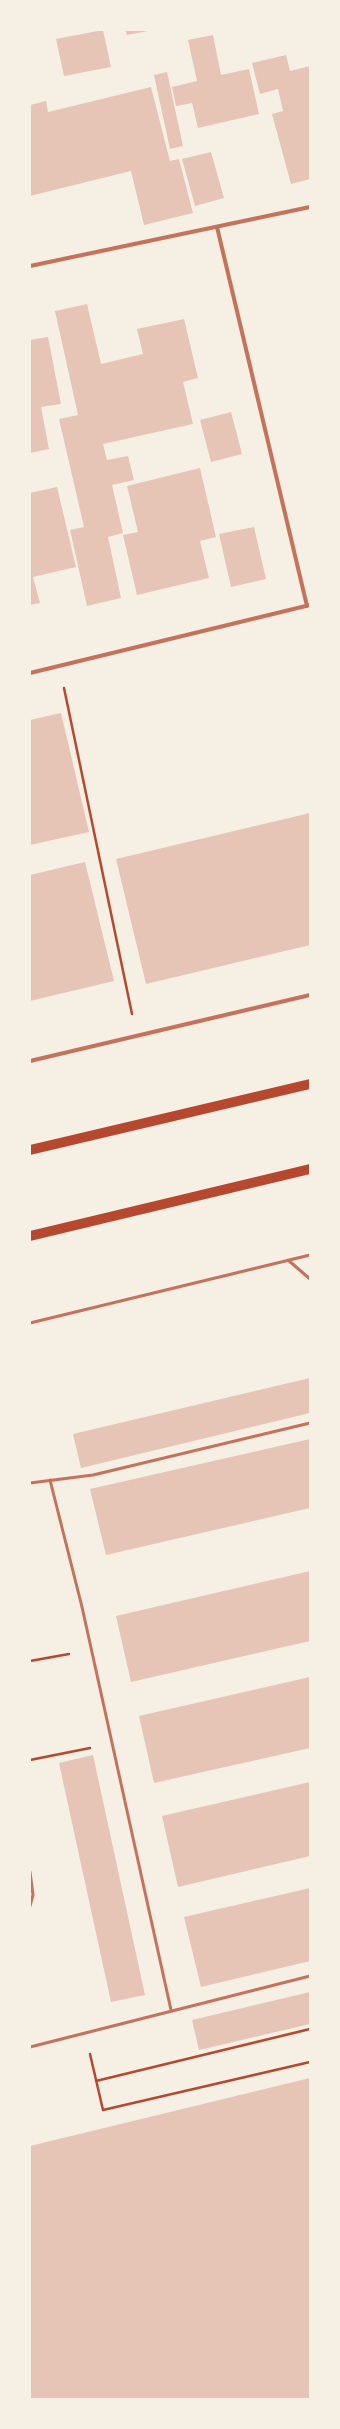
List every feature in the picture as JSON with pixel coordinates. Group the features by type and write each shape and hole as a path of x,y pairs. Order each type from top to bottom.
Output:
{"main road":[{"path":"30,1150 310,1084"},
{"path":"30,1236 310,1169"}],"street":[{"path":"30,266 310,207"},
{"path":"30,673 309,606 217,227"},
{"path":"30,1061 310,995"}],"lane":[{"path":"30,1322 310,1255"},
{"path":"288,1260 310,1279"},
{"path":"30,1483 108,1471 310,1423"},
{"path":"50,1480 92,1649 171,2010"},
{"path":"30,1872 33,1895 30,1906"},
{"path":"30,2046 310,1976"}],"path":[{"path":"60,666 136,1036"},
{"path":"30,1661 92,1649"},
{"path":"30,1760 112,1744"},
{"path":"96,2081 310,2029"},
{"path":"84,2032 103,2110 310,2062"}],"building":[{"path":"103,30 111,67 64,76 56,39"},
{"path":"125,30 148,30 148,31 127,35"},
{"path":"213,35 221,75 249,69 259,114 198,128 192,103 176,106 172,87 197,81 188,40"},
{"path":"286,55 290,71 310,66 310,179 291,184 272,114 283,111 278,89 260,94 252,63"},
{"path":"167,72 183,146 170,149 154,75"},
{"path":"151,87 170,161 179,159 193,213 144,225 131,171 30,196 30,105 46,101 48,112"},
{"path":"211,152 224,198 195,206 182,159"},
{"path":"87,304 101,364 143,354 137,329 184,319 198,378 183,382 193,424 103,444 107,460 128,456 134,480 112,485 123,533 108,537 121,598 87,606 70,530 84,527 59,419 78,415 55,311"},
{"path":"48,337 61,404 41,407 49,449 30,453 30,340"},
{"path":"231,412 242,454 211,462 200,420"},
{"path":"200,468 216,537 200,541 209,578 137,595 123,535 138,532 127,486"},
{"path":"57,487 76,567 33,577 40,603 30,605 30,493"},
{"path":"254,527 266,579 231,587 219,534"},
{"path":"61,713 89,832 30,845 30,720"},
{"path":"310,813 310,945 146,984 116,859"},
{"path":"85,862 114,981 30,1001 30,875"},
{"path":"310,1378 310,1413 81,1468 73,1434"},
{"path":"310,1439 310,1508 106,1555 90,1489"},
{"path":"310,1571 310,1641 131,1682 116,1616"},
{"path":"310,1677 310,1748 154,1783 139,1716"},
{"path":"93,1755 145,1995 111,2002 59,1763"},
{"path":"310,1782 310,1856 178,1887 162,1816"},
{"path":"310,1888 310,1961 201,1987 184,1917"},
{"path":"310,1992 310,2024 199,2050 192,2020"},
{"path":"310,2078 310,2399 30,2399 30,2146"}]}
